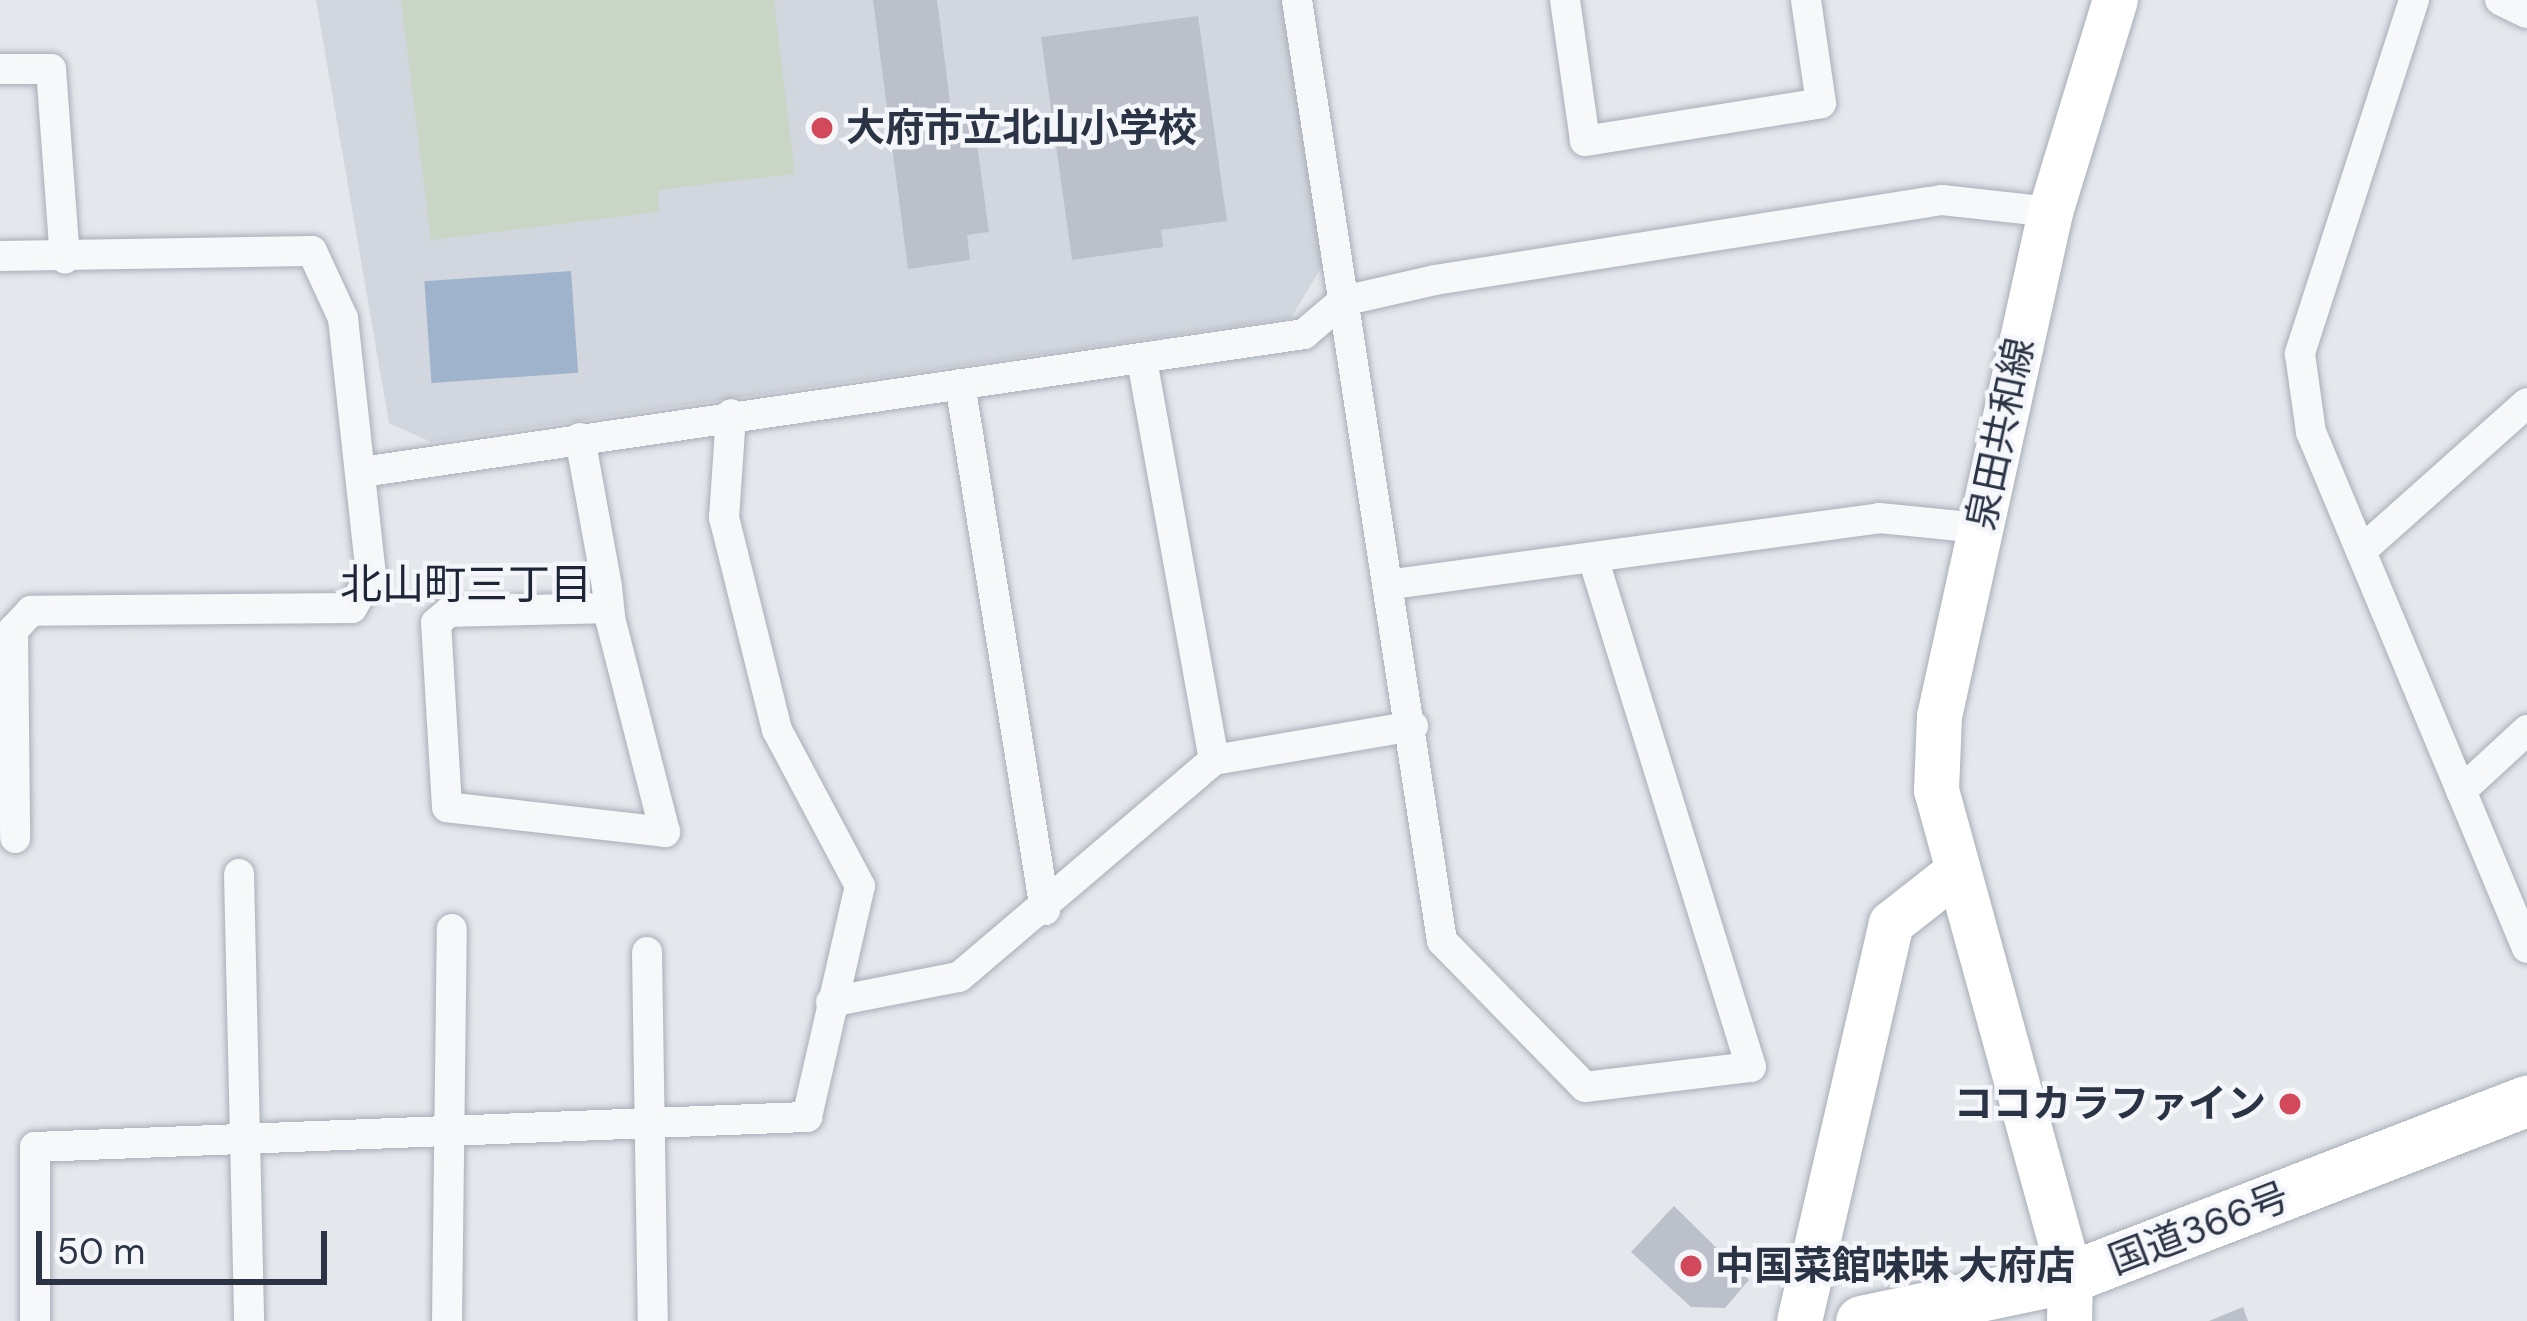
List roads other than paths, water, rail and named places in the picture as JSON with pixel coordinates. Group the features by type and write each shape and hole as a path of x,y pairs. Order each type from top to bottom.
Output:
{"highway":[{"name":"国道366号","path":"1861,1321 2070,1299 2527,1101"}],"main road":[{"name":"泉田共和線","path":"2070,1299 1952,875 1936,790 1939,716 2050,212 2115,0"},
{"path":"1799,1321 1891,923 1952,875"}],"street":[{"path":"1297,0 1393,584 1442,941 1585,1087 1751,1067 1593,558"},
{"path":"1565,0 1585,141 1821,104 1806,0"},
{"path":"2414,0 2300,354 2312,432 2527,948"},
{"path":"2500,0 2527,13"},
{"path":"0,69 51,69 65,258"},
{"path":"362,472 731,414 1304,334 1343,302 1942,200 2050,212"},
{"path":"0,256 312,251 343,318 371,575 352,608 31,611 13,630 7,709 15,838"},
{"path":"1142,359 1214,760"},
{"path":"960,384 1045,910"},
{"path":"2361,550 2527,403"},
{"path":"35,1321 35,1147 643,1117 807,1117 860,886 777,730 724,518 731,414"},
{"path":"580,438 608,608 665,832 447,807 436,623 449,612 608,608"},
{"path":"1393,584 1879,518 1980,528"},
{"path":"831,1002 959,977 1045,910 1214,760 1413,726"},
{"path":"2461,790 2527,730"},
{"path":"239,874 249,1321"},
{"path":"447,1321 455,1126 452,929"},
{"path":"647,952 643,1117 653,1321"}],"water":[{"path":"571,271 578,373 431,383 424,281"}],"place":[{"name":"大府市立北山小学校","path":"822,128"},
{"name":"ココカラファイン","path":"2290,1104"},
{"name":"中国菜館味味 大府店","path":"1691,1266"}],"district":[{"name":"北山町三丁目","path":"466,585"}]}
